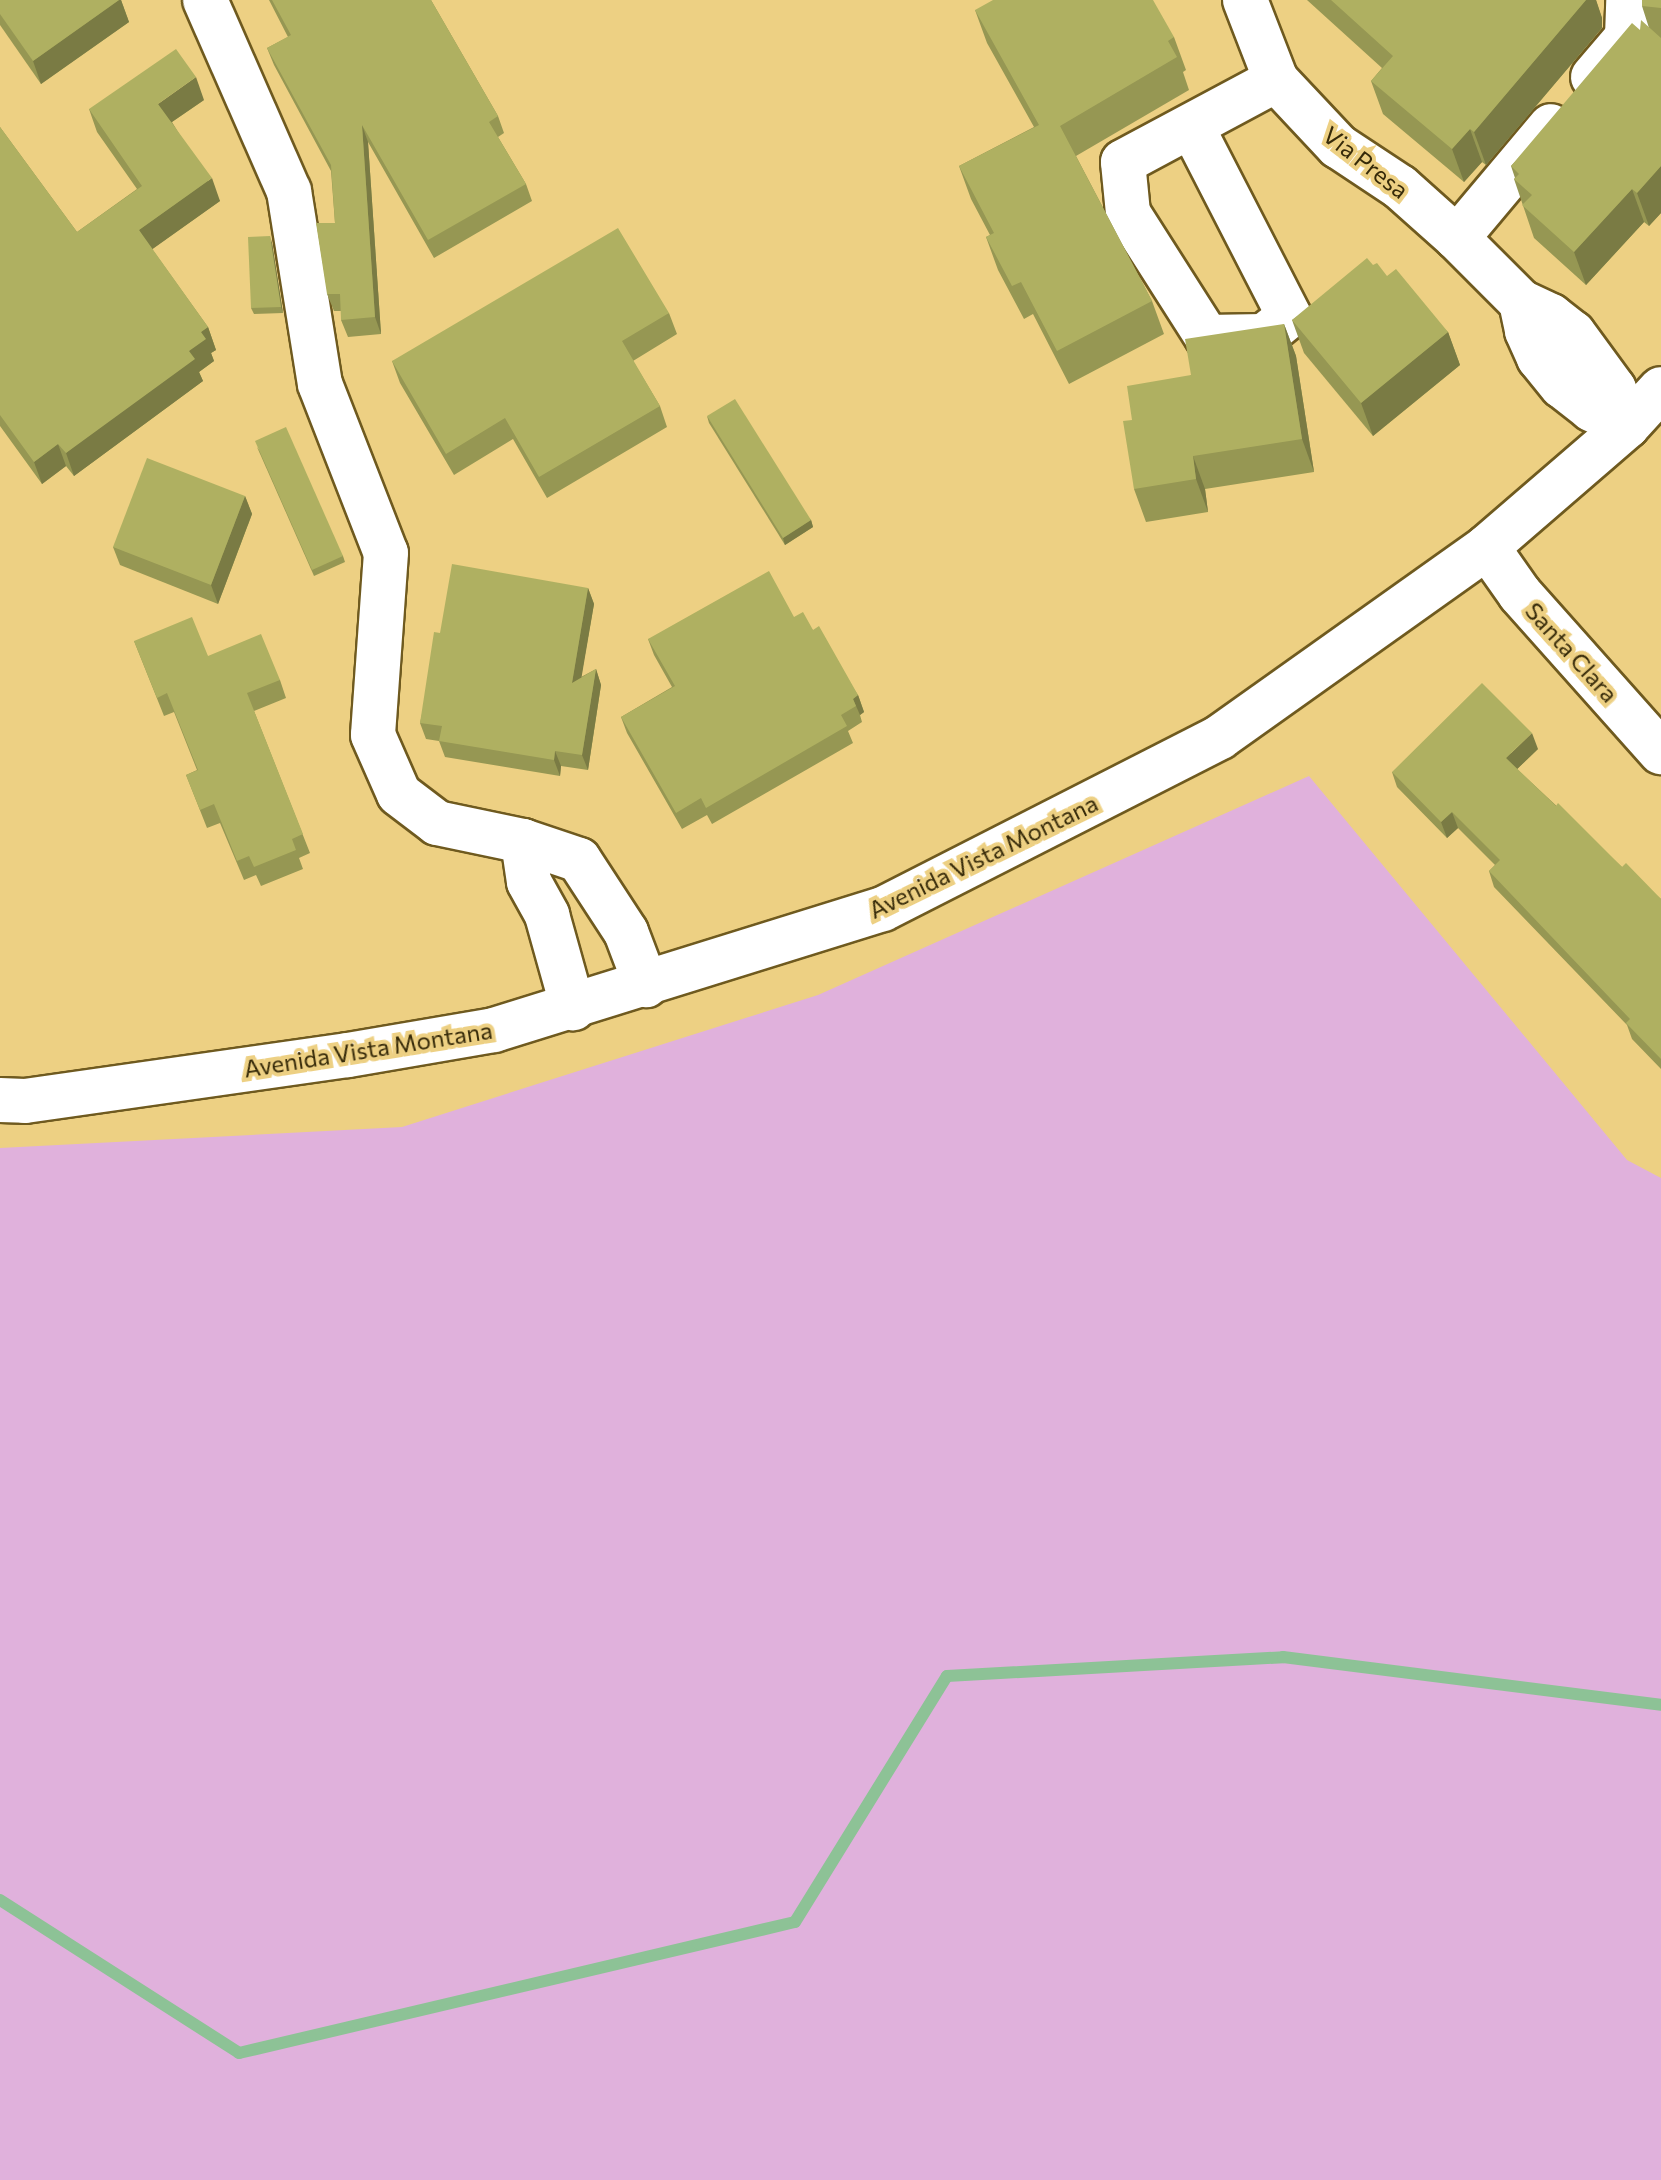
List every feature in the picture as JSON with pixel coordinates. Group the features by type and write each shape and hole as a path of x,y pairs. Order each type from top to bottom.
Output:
{"street":[{"name":"Via Presa","path":"1245,0 1276,80 1338,146 1400,187 1521,302 1562,325 1595,358 1614,389 1627,426"},
{"path":"1457,238 1627,37 1628,0"},
{"path":"210,2 289,191 320,384 386,553 373,735 399,794 437,823 523,841 579,860 626,932 646,985"},
{"path":"1192,127 1289,316 1264,336 1207,337 1128,213 1123,162 1276,80"},
{"name":"Avenida Vista Montana","path":"0,1100 25,1101 348,1055 494,1030 573,1008 883,909 1220,737 1487,547 1627,426 1661,389"},
{"name":"Santa Clara","path":"1487,547 1520,594 1661,752"},
{"path":"523,841 529,882 547,915 573,1008"}],"shaded area":[{"path":"1309,776 1627,1160 1661,1178 1661,2180 0,2180 0,1148 402,1127 818,995"}],"building":[{"path":"0,0 119,0 33,61 0,14"},
{"path":"272,0 431,0 498,116 489,122 526,184 428,240 362,125 375,317 341,320 340,294 327,294 316,223 335,223 331,165 267,48 291,35"},
{"path":"993,0 1153,0 1174,37 1168,41 1177,57 1060,126 1152,301 1057,351 1021,282 1012,286 986,237 994,233 959,166 1039,125 975,10"},
{"path":"1331,0 1586,0 1474,132 1470,129 1452,149 1371,81 1393,56"},
{"path":"1642,0 1661,0 1661,8 1642,6"},
{"path":"1641,20 1661,38 1661,166 1637,193 1632,189 1574,252 1522,205 1532,195 1514,179 1519,174 1511,166 1632,23 1640,30"},
{"path":"176,49 196,77 158,104 212,178 139,230 208,327 201,332 206,339 189,351 195,359 66,453 58,444 34,462 0,415 0,127 77,232 142,186 89,109"},
{"path":"618,228 669,313 622,341 660,406 539,477 505,418 446,454 392,361"},
{"path":"270,236 281,307 251,308 248,237"},
{"path":"1367,258 1373,265 1377,263 1387,276 1396,269 1448,332 1361,403 1292,320"},
{"path":"1284,324 1302,439 1193,456 1196,479 1134,489 1123,421 1132,420 1127,386 1191,375 1185,339"},
{"path":"735,399 811,520 783,538 707,416"},
{"path":"286,427 343,556 312,570 255,441"},
{"path":"147,458 245,496 211,585 113,547"},
{"path":"452,564 588,588 572,683 596,669 582,755 555,751 554,760 439,741 442,726 420,723 434,632 440,633"},
{"path":"769,571 794,617 803,612 813,630 819,626 858,695 853,699 856,706 841,715 847,726 706,808 701,798 676,813 621,717 675,686 648,639"},
{"path":"192,617 208,656 261,634 280,680 247,693 303,834 292,839 296,850 254,867 249,856 237,861 214,804 200,810 186,775 198,770 167,693 157,698 134,641"},
{"path":"1482,683 1532,733 1506,758 1556,806 1558,803 1622,867 1626,863 1661,899 1661,1059 1626,1023 1630,1019 1489,871 1500,860 1452,812 1441,822 1392,772"}],"waterway":[{"path":"0,1900 239,2053 795,1922 947,1676 1283,1657 1661,1705"}]}
